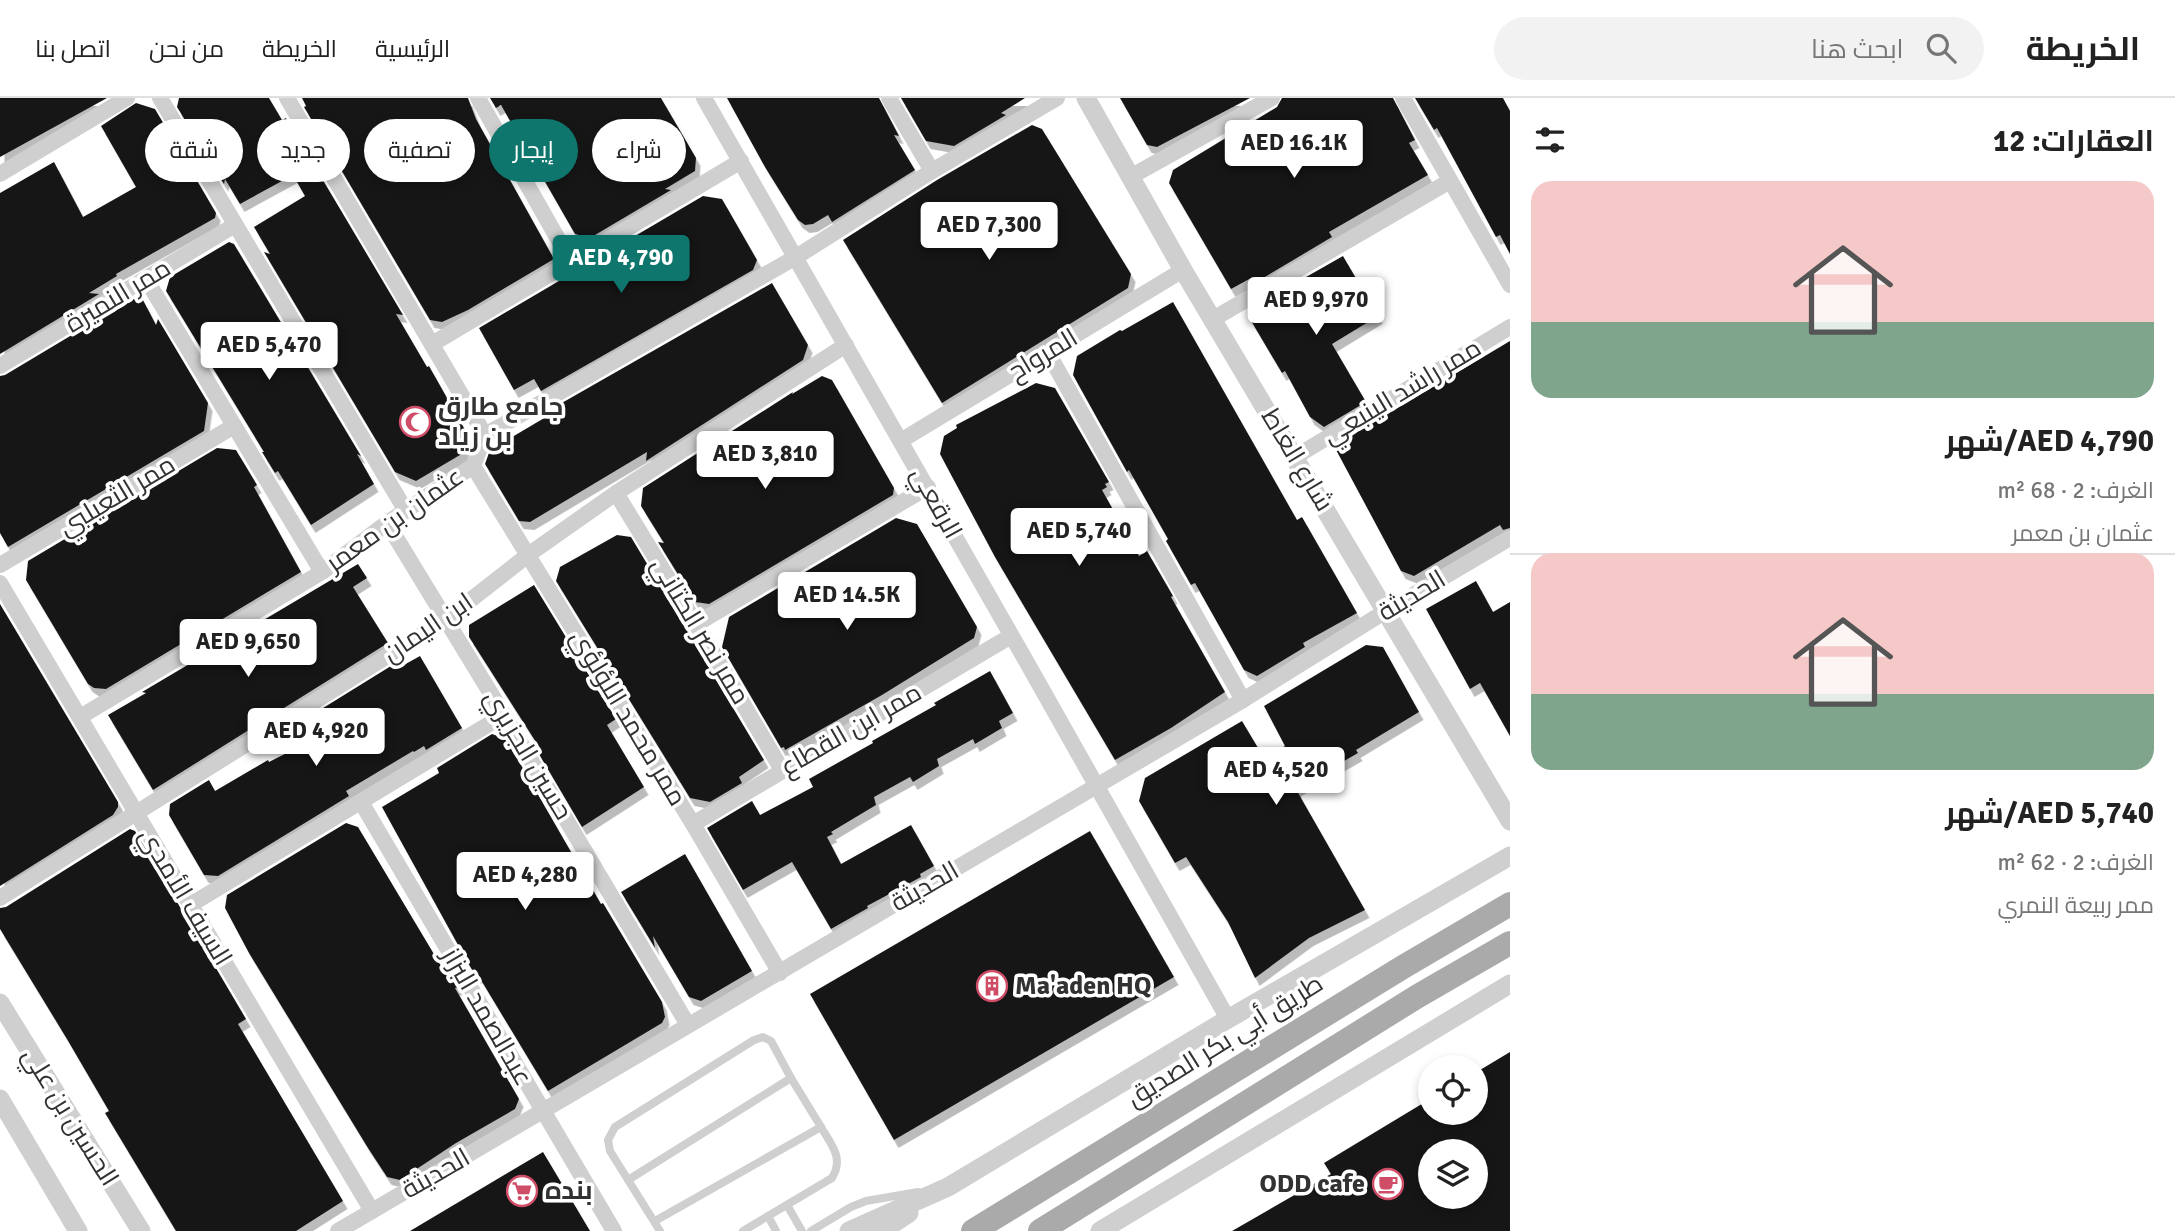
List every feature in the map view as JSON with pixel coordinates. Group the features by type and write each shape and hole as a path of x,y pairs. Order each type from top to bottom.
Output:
{"main road":[{"name":"طريق أبي بكر الصديق","path":"973,1231 1510,904"},
{"path":"1040,1231 1418,996 1510,943"}],"street":[{"path":"0,174 127,98"},
{"path":"160,98 406,511"},
{"path":"287,98 485,435 796,257 932,171 1058,98"},
{"path":"478,98 571,261"},
{"name":"الرقعي","path":"704,98 902,440 1228,1019"},
{"path":"889,98 932,171"},
{"name":"شارع الغاط","path":"1086,98 1183,270 1510,821"},
{"path":"1130,177 1272,98"},
{"path":"1403,98 1510,285"},
{"path":"432,344 741,161"},
{"path":"1213,319 1450,181"},
{"name":"ممر النميرة","path":"0,366 235,225"},
{"name":"المرواح","path":"902,440 1183,270"},
{"path":"146,279 321,572"},
{"name":"ممر راشد الينبعي","path":"1295,457 1510,327"},
{"name":"ابن اليمان","path":"0,898 445,620 528,555 616,493 846,345"},
{"path":"1048,353 1243,700"},
{"name":"ممر الثعيلبي","path":"0,565 234,426"},
{"name":"عثمان بن معمر","path":"80,718 321,572 387,523 473,466 485,435"},
{"name":"ممر محمد اللؤلؤي","path":"473,466 693,824 780,972"},
{"path":"696,624 928,487"},
{"name":"ممر نصر الكتاني","path":"616,493 782,771"},
{"name":"حسين الجزيري","path":"387,523 688,1025"},
{"name":"الحديثة","path":"338,1231 1243,700 1510,538"},
{"name":"السيف الأمدي","path":"0,583 372,1211"},
{"name":"ممر ابن القطاع","path":"693,824 1011,636"},
{"path":"190,905 504,715"},
{"name":"عبدالصمد البزاز","path":"361,802 614,1231"},
{"path":"882,1231 948,1187 1228,1019 1510,856"},
{"path":"1100,1231 1125,1224 1510,985"},
{"name":"الحسين بن علي","path":"0,1003 141,1231"},
{"name":"الحسين بن علي","path":"0,1099 78,1231"},
{"path":"849,1231 948,1187"}],"lane":[{"path":"660,1231 610,1151 608,1140 615,1127 762,1037 771,1041 821,1127 838,1158 838,1169 832,1178 743,1231"},
{"path":"628,1180 791,1078"},
{"path":"655,1221 821,1127"},
{"path":"811,1231 866,1201 948,1187"},
{"path":"787,1205 802,1231"},
{"path":"768,1216 776,1231"}],"building":[{"path":"0,98 107,98 0,157"},
{"path":"179,98 269,98 281,119 257,119 257,182 280,182 240,204 227,182 243,182 243,119 184,119 177,107"},
{"path":"302,98 468,98 489,142 489,182 511,182 554,259 468,310 442,322 430,320 348,182 350,119 311,119 304,107 306,106"},
{"path":"490,98 661,98 673,119 592,119 592,182 677,182 665,189 671,190 590,238 575,234 545,182 578,182 578,119 509,119 501,105 496,108"},
{"path":"727,98 879,98 899,136 894,135 915,170 832,222 828,215 813,224 805,225 798,220 765,167"},
{"path":"901,98 1025,98 1001,113 1006,115 954,146 926,141"},
{"path":"1120,98 1250,98 1157,147 1147,145"},
{"path":"1282,98 1393,98 1415,140 1409,143 1428,175 1329,232 1332,237 1253,284 1253,277 1231,289 1169,183 1173,170 1277,107"},
{"path":"1415,98 1503,98 1510,111 1510,254 1500,235 1496,237 1437,128 1434,130"},
{"path":"136,103 155,109 161,119 145,119 145,182 198,182 216,213 215,218 116,274 117,276 89,293 99,294 0,354 0,193 54,162 83,217 136,187 101,126"},
{"path":"1032,125 1042,129 1131,274 1128,288 942,403 843,240 937,180"},
{"path":"686,141 696,158 695,171 686,176"},
{"path":"297,182 324,182 403,315 396,314 469,437 465,452 416,481 395,472 264,252 270,254 254,227 305,196"},
{"path":"703,196 722,199 757,260 753,270 541,391 534,379 514,390 479,328 622,247 618,246"},
{"path":"229,242 234,244 361,456 357,454 374,484 311,525 278,471 275,473 166,291 170,277"},
{"path":"1343,256 1378,316 1332,344 1366,402 1324,427 1310,417 1285,371 1282,373 1250,319 1250,309"},
{"path":"772,283 808,345 803,360 646,461 647,452 530,522 519,521 485,464 490,450 551,414 553,408"},
{"path":"132,299 143,300 156,325 158,319 208,403 204,431 8,547 0,533 0,376"},
{"path":"1173,302 1297,520 1302,517 1357,613 1303,643 1305,647 1257,676 1244,670 1195,583 1191,585 1166,541 1168,539 1073,375 1077,356"},
{"path":"1510,341 1510,528 1503,530 1500,525 1414,576 1401,571 1334,446"},
{"path":"822,376 832,380 894,488 893,495 709,604 695,602 658,542 664,543 641,506 643,488"},
{"path":"1036,383 1055,388 1109,482 1102,490 1139,556 1147,551 1225,692 1171,728 1115,760 995,557 940,454 944,436 957,428 956,425"},
{"path":"217,448 236,450 301,572 106,689 94,688 88,684 26,580 28,561"},
{"path":"896,518 917,524 977,627 974,638 882,695 785,750 784,747 781,748 722,647 729,617"},
{"path":"617,535 631,537 764,760 739,777 742,783 710,802 690,798 556,581 560,567"},
{"path":"358,564 367,578 353,587 388,643 153,790 108,715 146,693 142,692"},
{"path":"1476,581 1493,612 1510,602 1510,736 1480,683 1470,689 1426,609"},
{"path":"534,585 616,719 607,725 644,787 582,827 536,749 541,750 469,637 469,625"},
{"path":"0,604 118,802 118,807 113,815 0,886"},
{"path":"1366,645 1383,647 1419,712 1356,750 1358,753 1297,788 1365,910 1309,938 1255,978 1228,922 1186,857 1175,863 1139,801 1145,778 1242,721 1264,758 1285,746 1264,706"},
{"path":"420,656 462,728 426,750 424,746 413,751 346,791 349,796 218,876 204,875 169,815 170,804 209,780 215,791 268,760 269,762 326,733 315,713 399,661 402,666"},
{"path":"990,671 1013,713 999,721 1002,728 975,744 973,739 937,759 939,766 913,782 910,777 874,797 876,805 827,837 841,864 911,825 934,866 920,874 921,877 831,929 792,862 743,890 707,828 752,801 760,815 813,787 809,779"},
{"path":"492,734 506,739 601,904 603,903 662,1002 665,1017 662,1023 548,1091 478,975 476,976 468,963 382,807 439,773 437,768"},
{"path":"346,823 358,827 447,976 450,974 458,987 455,988 519,1099 515,1109 400,1180 387,1177 368,1148 249,953 225,908 227,895"},
{"path":"130,829 135,831 246,1019 238,1024 343,1201 296,1231 176,1231 105,1113 109,1111 0,929 0,908 6,907"},
{"name":"Ma'aden HQ","path":"1090,831 1174,977 894,1140 810,994"},
{"path":"685,854 752,971 701,1001 689,997 653,936 655,948 621,892"},
{"path":"1510,1052 1510,1231 1232,1231 1331,1174 1324,1163 1418,1106 1418,1125 1488,1125 1488,1065"},
{"name":"بنده","path":"543,1152 590,1231 410,1231"}],"place":[{"name":"جامع طارق بن زياد","path":"415,422"},
{"name":"Ma'aden HQ","path":"992,986"},
{"name":"ODD cafe","path":"1388,1184"},
{"name":"بنده","path":"522,1191"}]}
